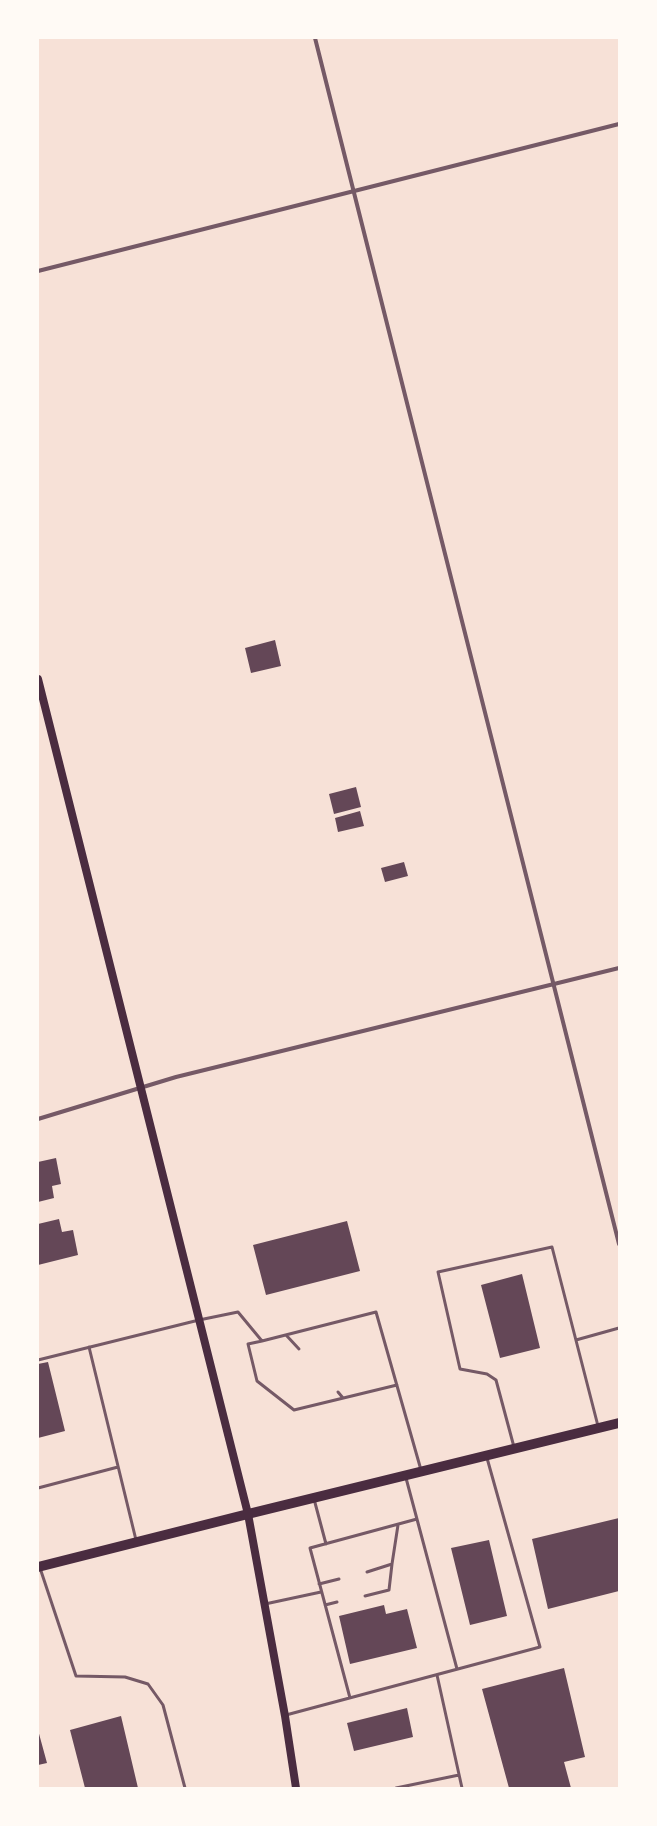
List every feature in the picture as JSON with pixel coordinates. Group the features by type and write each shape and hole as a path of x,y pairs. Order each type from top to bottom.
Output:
{"main road":[{"path":"38,679 248,1514 285,1716 296,1788"},
{"path":"38,1567 619,1423"}],"street":[{"path":"315,38 352,192 619,1244"},
{"path":"38,271 619,124"},
{"path":"38,1119 84,1106 141,1086 619,968"}],"lane":[{"path":"515,1448 496,1380 487,1374 460,1369 438,1272 552,1247 599,1428"},
{"path":"38,1360 199,1320 238,1312 262,1341"},
{"path":"397,1385 294,1410 257,1381 248,1344 376,1312 397,1385 421,1471"},
{"path":"576,1340 619,1328"},
{"path":"286,1335 299,1349"},
{"path":"89,1348 137,1542"},
{"path":"338,1392 343,1398"},
{"path":"285,1716 540,1647 486,1456"},
{"path":"38,1488 118,1467"},
{"path":"406,1475 457,1669"},
{"path":"314,1498 326,1544"},
{"path":"350,1698 310,1548 417,1519"},
{"path":"365,1596 389,1590 398,1524"},
{"path":"367,1572 392,1564"},
{"path":"38,1567 76,1676 125,1677 148,1684 163,1705 186,1788"},
{"path":"319,1584 339,1579"},
{"path":"264,1604 321,1592"},
{"path":"325,1605 337,1602"},
{"path":"437,1675 462,1788"},
{"path":"396,1788 459,1775"}],"building":[{"path":"275,640 281,666 251,673 245,648"},
{"path":"356,787 361,807 334,814 329,794"},
{"path":"360,811 364,826 338,832 335,818"},
{"path":"404,862 408,876 385,882 381,868"},
{"path":"56,1158 61,1184 52,1186 54,1198 38,1202 38,1162"},
{"path":"59,1219 62,1232 73,1230 78,1255 38,1265 38,1224"},
{"path":"347,1221 360,1271 266,1295 253,1245"},
{"path":"522,1274 540,1348 500,1358 481,1285"},
{"path":"48,1362 65,1431 38,1438 38,1364"},
{"path":"619,1518 619,1591 548,1609 532,1539"},
{"path":"489,1540 507,1616 470,1625 451,1548"},
{"path":"384,1605 386,1614 407,1609 417,1648 350,1664 339,1616"},
{"path":"564,1668 585,1757 564,1762 571,1788 509,1788 482,1689"},
{"path":"407,1708 413,1737 354,1751 347,1723"},
{"path":"121,1716 138,1788 85,1788 70,1730"},
{"path":"38,1730 47,1763 38,1765"}]}
